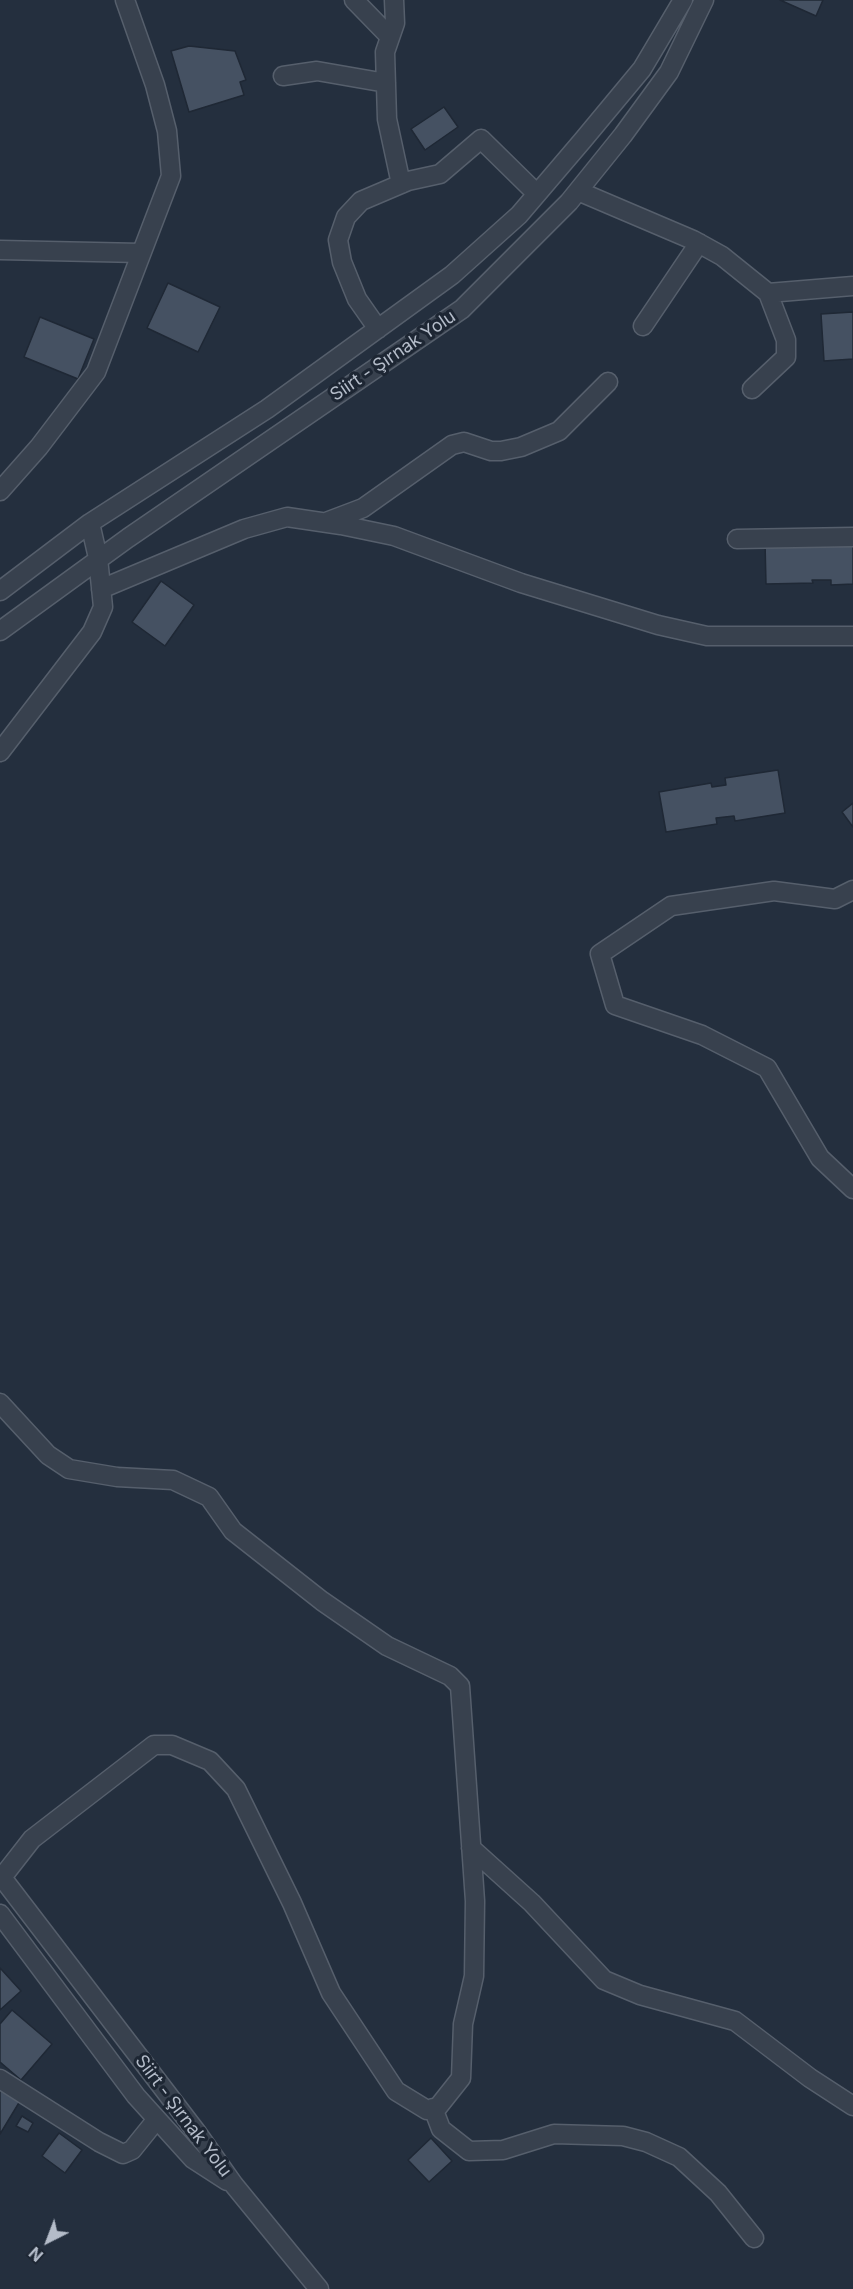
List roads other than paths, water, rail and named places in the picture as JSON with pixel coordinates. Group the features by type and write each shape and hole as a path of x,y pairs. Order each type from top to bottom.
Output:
{"street":[{"path":"0,491 39,447 96,372 171,176 167,131 155,85 125,0"},
{"path":"354,0 390,38"},
{"path":"394,0 395,23 385,52 387,119 401,184"},
{"name":"Siirt - Şırnak Yolu","path":"0,591 90,523 267,410 452,275 519,215 537,195 642,69 683,0"},
{"name":"Siirt - Şırnak Yolu","path":"0,631 98,558 462,309 578,191 669,72 704,0"},
{"path":"283,76 317,71 386,82"},
{"path":"378,329 357,299 342,262 338,240 346,217 361,201 401,184 440,174 481,140 537,195"},
{"path":"578,191 633,212 699,243 722,256 768,292 786,340 786,357 752,389"},
{"path":"643,326 699,243"},
{"path":"0,250 141,253"},
{"path":"768,292 853,286"},
{"path":"324,522 363,508 453,445 464,442 490,451 501,450 521,447 559,431 608,382"},
{"path":"101,589 244,530 287,517 394,536 521,583 658,625 707,636 853,636"},
{"path":"0,752 92,632 103,607 98,558 90,523"},
{"path":"737,539 853,537"},
{"path":"835,898 853,890"},
{"path":"853,901 774,891 671,906 600,954 615,1005 702,1035 767,1068 820,1158 853,1189"},
{"path":"0,1403 48,1455 69,1468 117,1477 173,1480 209,1497 233,1531 322,1601 387,1646 450,1676 460,1686 475,1901 474,1976 463,2024 461,2078 438,2107 427,2110 396,2091 332,1993 292,1903 236,1789 210,1761 172,1745 153,1745 32,1839 1,1878"},
{"path":"471,1848 532,1903 604,1980 640,1995 735,2021 810,2078 853,2106"},
{"name":"Siirt - Şırnak Yolu","path":"1,1878 198,2134 234,2185 319,2289"},
{"name":"Siirt - Şırnak Yolu","path":"0,1914 136,2096 193,2159 234,2185"},
{"path":"0,2079 99,2142 123,2154 132,2150 157,2119"},
{"path":"433,2108 441,2128 469,2151 503,2150 554,2134 623,2136 646,2142 679,2157 718,2193 754,2238"}]}
